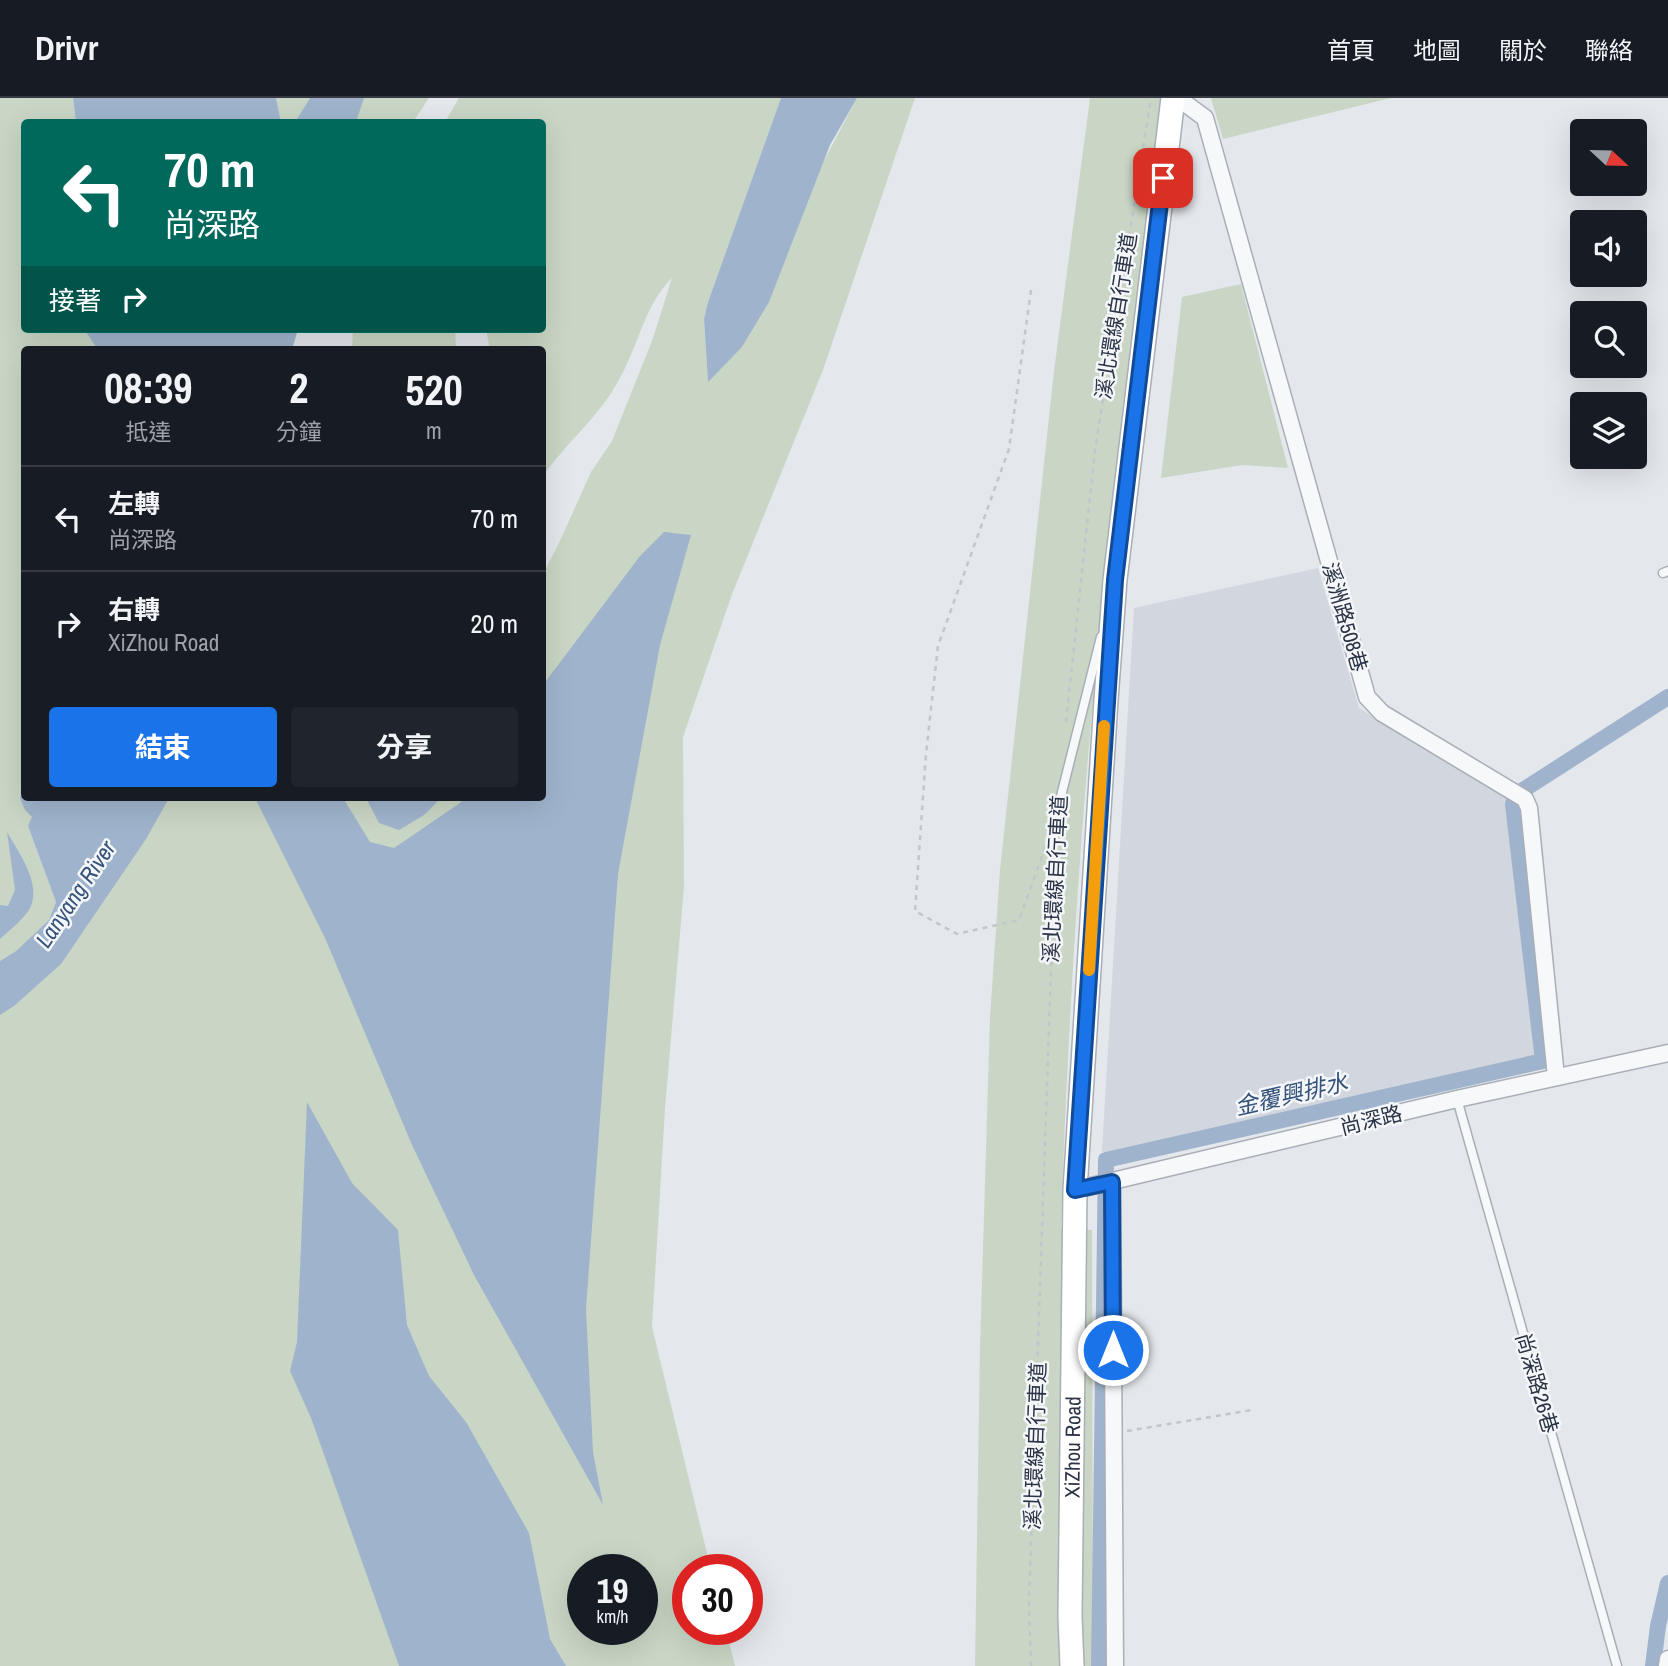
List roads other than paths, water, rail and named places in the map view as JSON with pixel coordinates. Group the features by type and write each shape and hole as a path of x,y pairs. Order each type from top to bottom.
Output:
{"street":[{"name":"XiZhou Road","path":"1072,1666 1070,1616 1075,1190 1115,580 1173,98"},
{"name":"溪洲路508巷","path":"1178,98 1205,118 1367,697 1382,713 1525,799 1529,808 1556,1077"},
{"name":"尚深路","path":"1075,1190 1457,1099 1668,1053"},
{"path":"1112,1182 1115,1666"},
{"path":"1667,1666 1668,1659"}],"lane":[{"path":"1056,816 1115,580"},
{"name":"尚深路26巷","path":"1457,1099 1617,1666"}],"water":[{"path":"73,98 276,98 280,119 76,119"},
{"path":"310,98 364,98 357,119 297,119"},
{"path":"781,98 857,98 830,145 769,302 742,347 708,382 704,319 708,302"},
{"path":"87,333 297,333 293,346 95,346"},
{"path":"664,532 691,535 660,645 618,874 586,1309 593,1452 603,1505 474,1275 412,1145 325,938 256,801 345,801 370,842 394,848 462,801 546,801 546,681 640,556"},
{"name":"Lanyang River","path":"21,801 167,801 146,839 61,964 0,1015 0,961 16,951 49,920 56,902 28,826 32,817"},
{"path":"368,801 438,801 424,815 399,830 379,823"},
{"path":"7,832 31,877 33,897 26,914 0,939 0,905 8,906 15,890"},
{"path":"307,1102 352,1183 398,1230 407,1325 429,1376 466,1422 529,1533 550,1639 566,1666 399,1666 311,1418 290,1371 297,1342"}],"waterway":[{"name":"金覆興排水","path":"1099,1666 1106,1160 1543,1061 1513,804 1520,792 1668,697"},
{"path":"1653,1666 1658,1626 1668,1583"}]}
